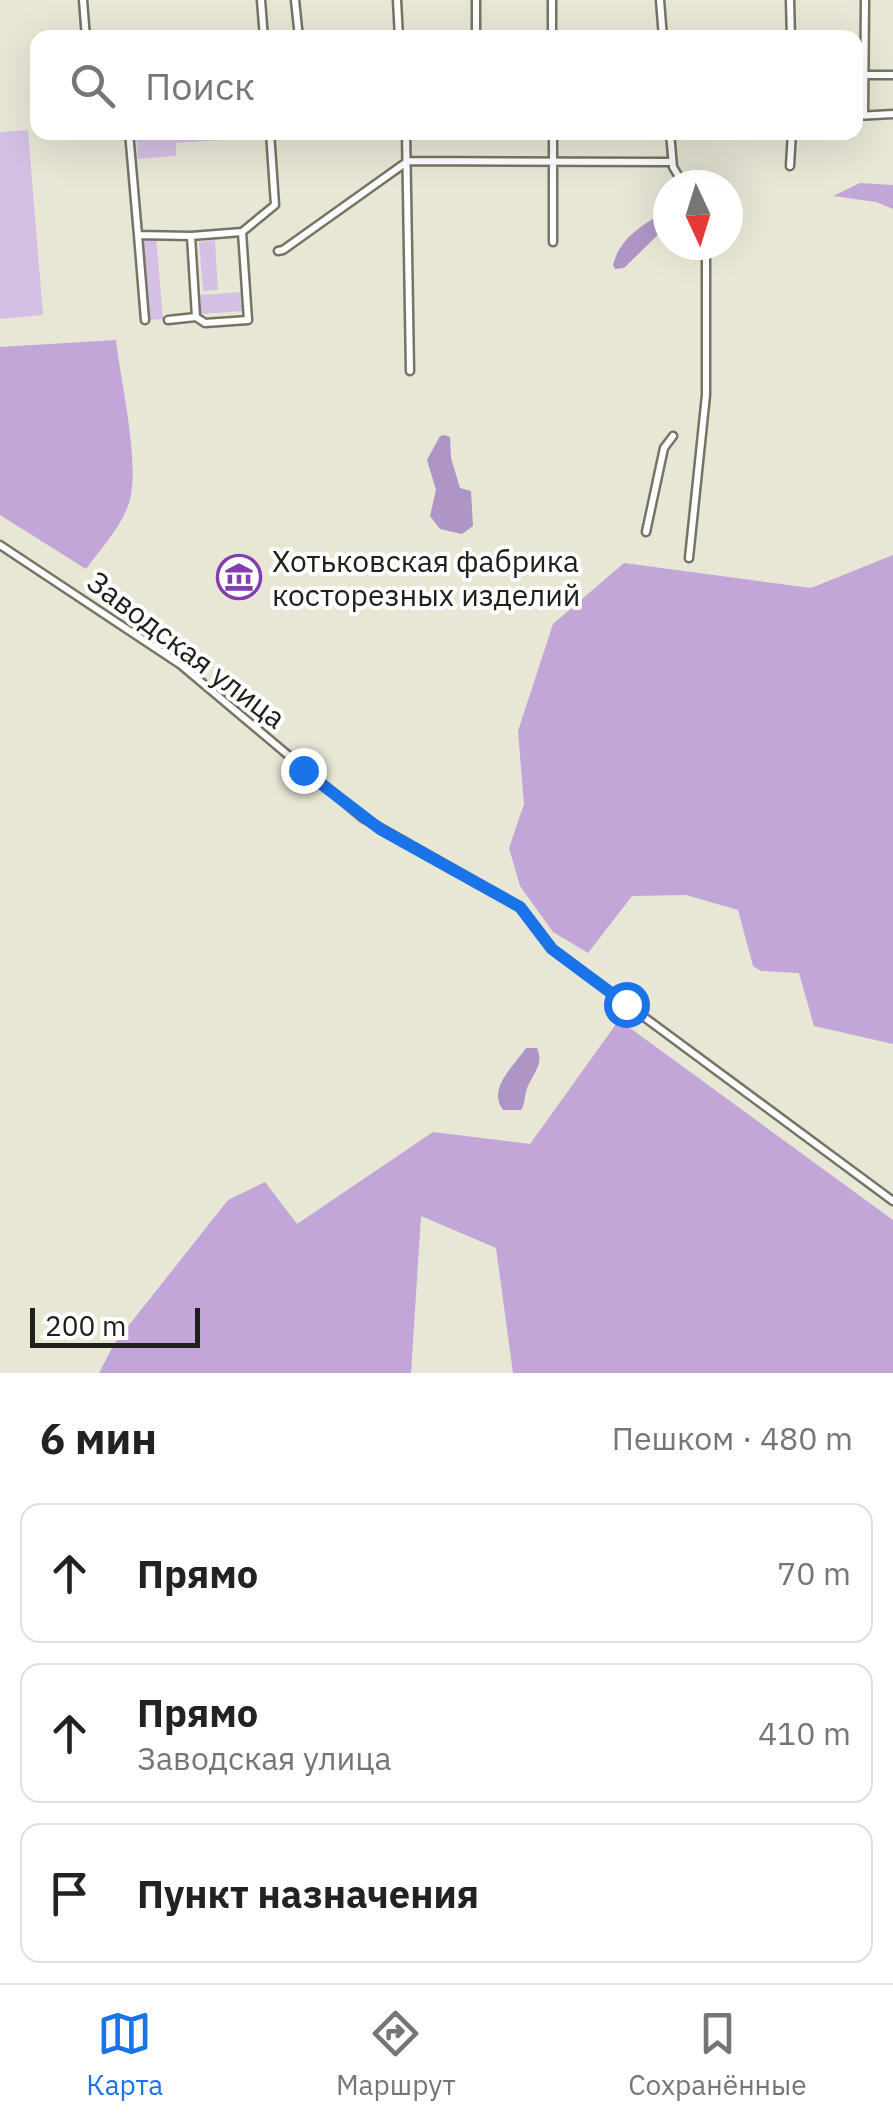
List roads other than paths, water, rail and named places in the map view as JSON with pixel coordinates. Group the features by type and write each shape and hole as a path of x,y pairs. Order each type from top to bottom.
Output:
{"street":[{"path":"83,0 85,30"},
{"path":"262,0 264,30"},
{"path":"295,0 298,30"},
{"path":"397,0 399,30"},
{"path":"476,0 476,30"},
{"path":"552,0 552,30"},
{"path":"660,0 663,30"},
{"path":"790,0 791,30"},
{"path":"863,91 865,0"},
{"path":"865,74 893,74"},
{"path":"863,116 893,114"},
{"path":"129,140 146,320"},
{"path":"138,235 242,232 275,206 271,140"},
{"path":"407,140 410,371"},
{"path":"553,140 553,242"},
{"path":"670,140 671,162 676,170"},
{"path":"790,166 792,140"},
{"path":"278,250 298,240 408,161 671,162"},
{"path":"168,320 248,320 242,232"},
{"path":"191,236 196,317"},
{"path":"689,558 706,396 706,260"},
{"path":"646,532 664,448 673,436"},
{"name":"Заводская улица","path":"0,545 181,665 363,818 520,907 546,944 893,1202"}],"place":[{"name":"Хотьковская фабрика косторезных изделий","path":"239,577"}]}
